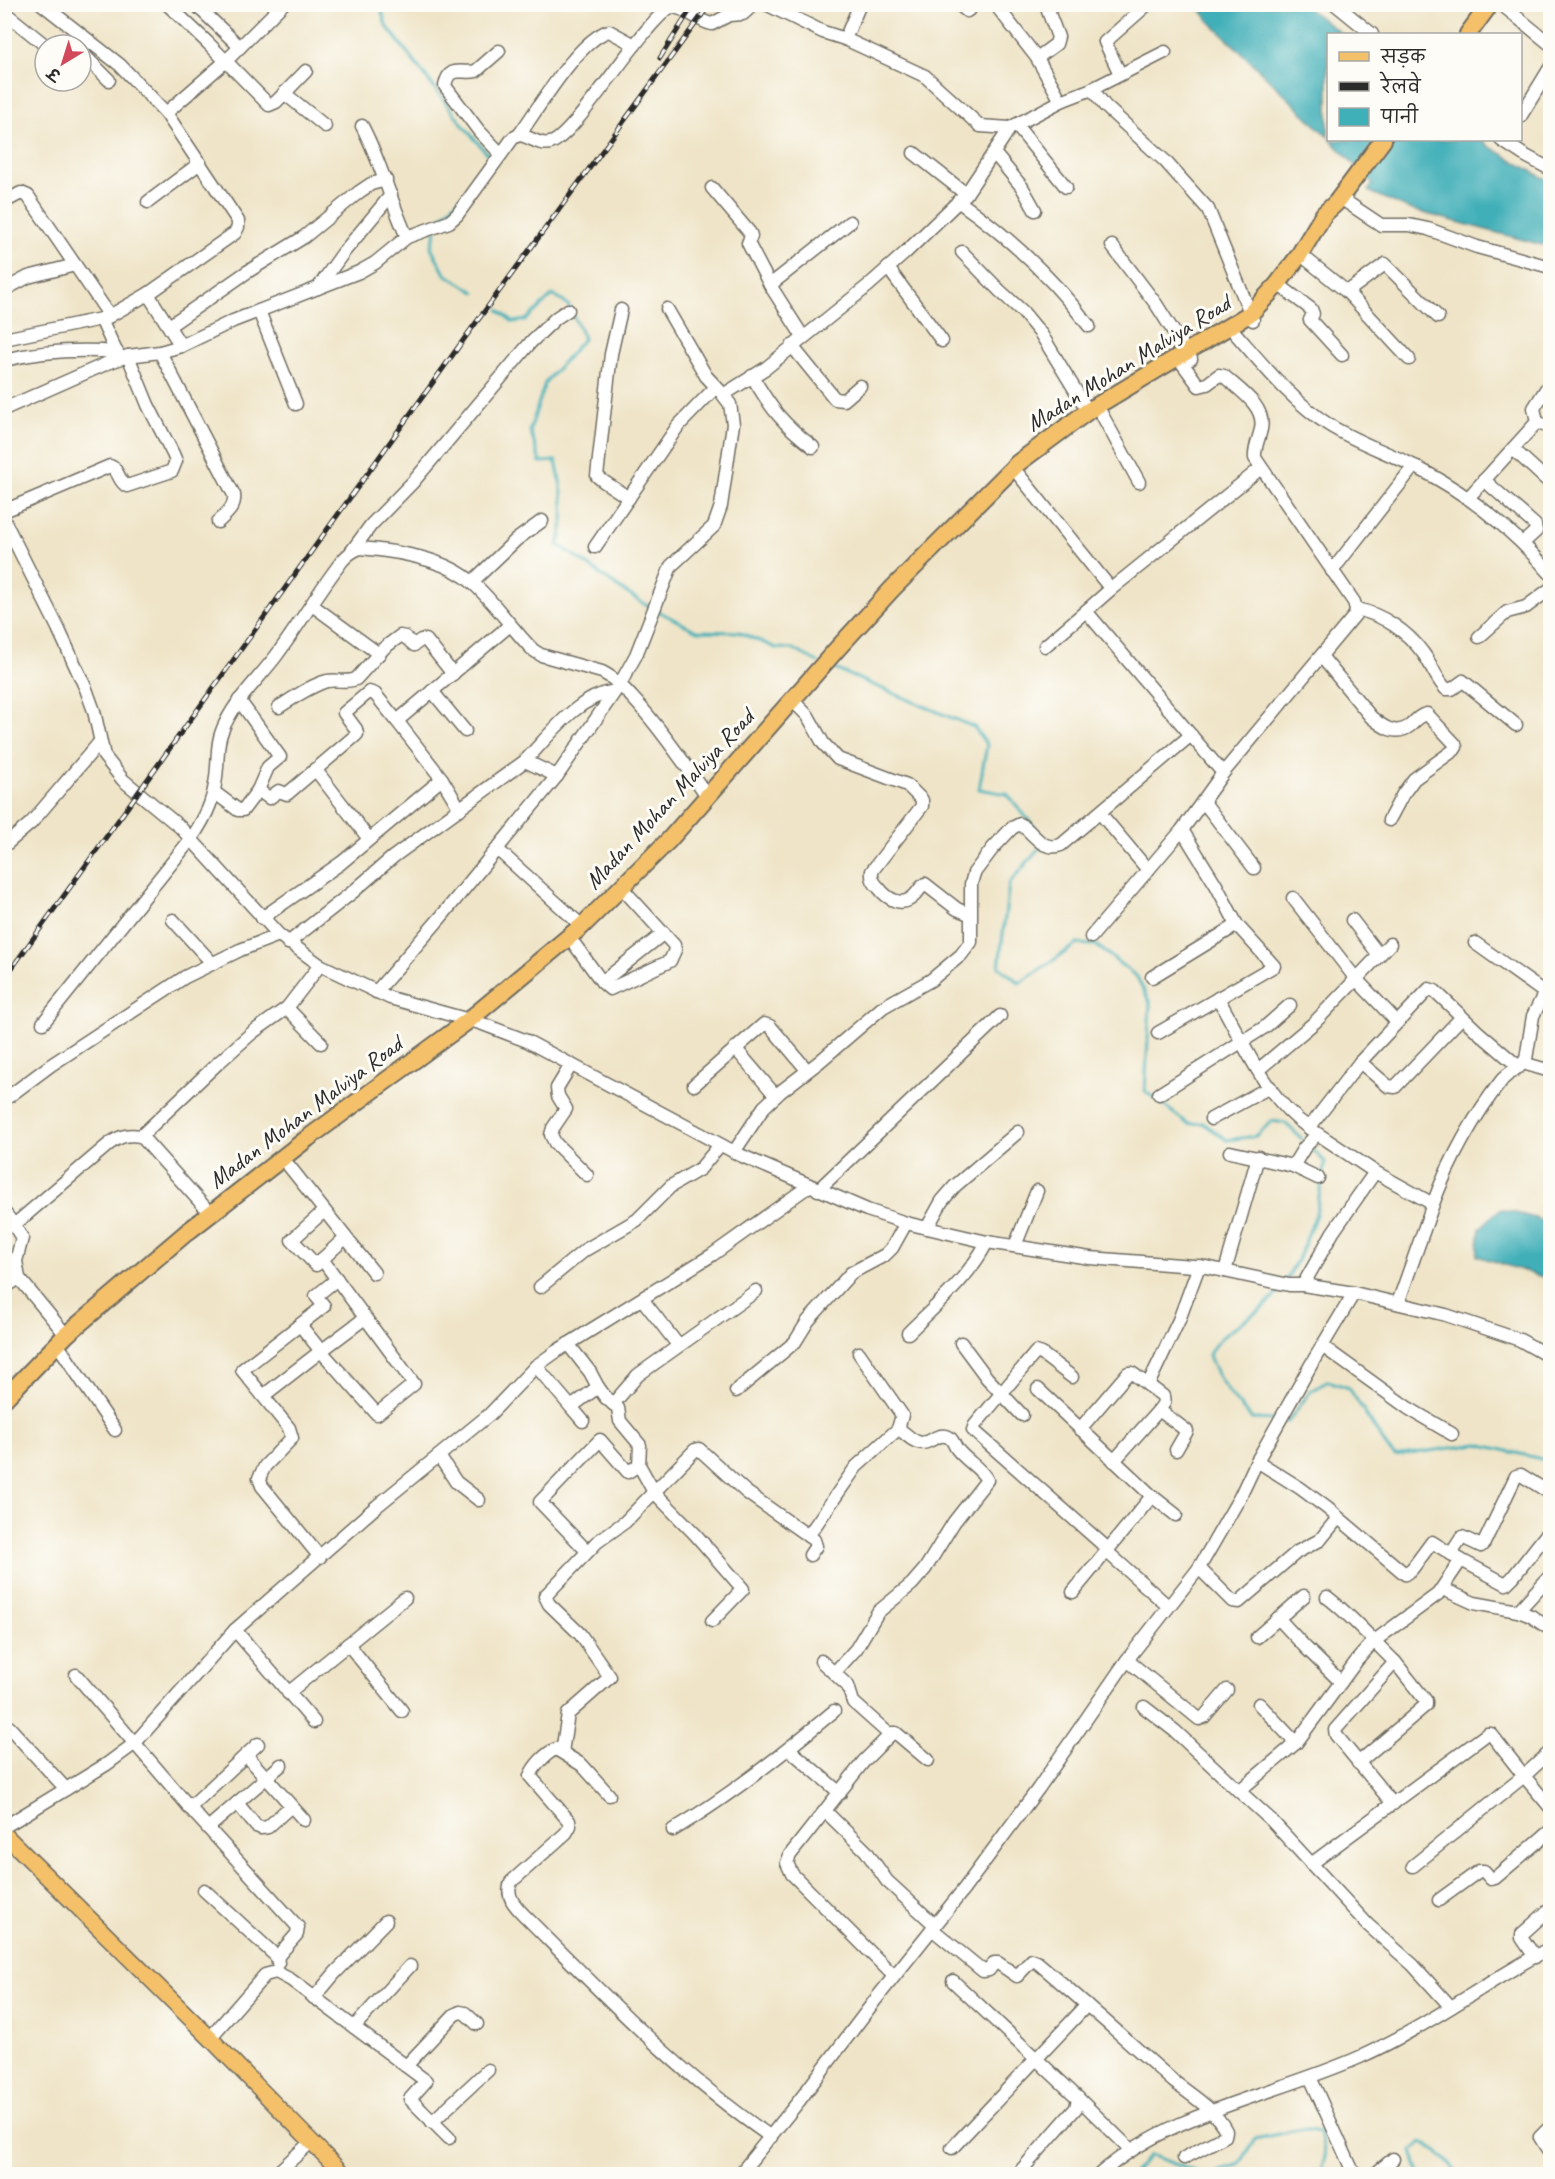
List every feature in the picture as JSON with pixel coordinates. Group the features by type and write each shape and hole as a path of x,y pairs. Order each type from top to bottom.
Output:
{"highway":[{"path":"1469,33 1490,4"},
{"name":"Madan Mohan Malviya Road","path":"1186,358 1235,333 1252,317 1298,256 1324,214 1357,176 1382,141"},
{"name":"Madan Mohan Malviya Road","path":"4,1399 210,1213 363,1097 475,1021 575,945 925,556 1018,463 1094,412 1268,308 1305,258 1331,217 1337,200"},
{"name":"Madan Mohan Malviya Road","path":"840,649 1019,475 1094,412"},
{"name":"Madan Mohan Malviya Road","path":"475,1021 582,926 647,876 712,804 819,673"},
{"path":"4,1414 64,1343 217,1220 475,1021"}],"main road":[{"path":"4,1834 210,2038 343,2175"}],"street":[{"path":"4,339 105,317 148,294 234,233 238,227 238,221 166,113 120,65 42,4"},
{"path":"167,4 269,105 272,105 306,71"},
{"path":"195,4 240,47"},
{"path":"166,113 226,61 283,4"},
{"path":"519,135 540,143 558,140 635,45 670,7 698,10 699,19 712,24 729,15 743,14 754,4"},
{"path":"766,4 823,32 845,39 925,76 980,126 1013,126 1066,187"},
{"path":"845,39 860,4"},
{"path":"958,4 967,11 975,4"},
{"path":"995,4 1036,58 1061,101"},
{"path":"1036,58 1056,44 1058,37 1048,11 1053,4"},
{"path":"1120,75 1105,42 1148,4"},
{"path":"1335,4 1371,33"},
{"path":"1501,4 1551,44"},
{"path":"4,12 33,35"},
{"path":"4,360 51,352 84,350 121,356 160,352 181,346 259,311 359,272 375,263 407,237 449,222 467,202 513,138 519,135 563,72 595,37 609,31 635,45"},
{"path":"499,51 476,71 455,72 445,82 445,86 478,131 501,154"},
{"path":"595,547 678,426 720,391 752,376 792,346 888,268 962,197 1013,126 1165,52"},
{"path":"93,64 109,80"},
{"path":"1522,115 1551,68"},
{"path":"1092,89 1105,106 1165,161 1208,209 1252,317"},
{"path":"284,93 325,126"},
{"path":"362,126 375,150 407,237"},
{"path":"1505,141 1551,169"},
{"path":"914,153 1047,275 1089,326"},
{"path":"994,153 1017,180 1035,210"},
{"path":"148,202 200,163"},
{"path":"169,326 247,272 304,237 359,192 371,184 386,180"},
{"path":"712,189 750,232 748,243 770,285 803,337"},
{"path":"4,202 21,193 28,196 75,265 105,317 121,356 176,461 172,471 127,486 121,482 115,469 110,466 4,511"},
{"path":"318,288 390,195"},
{"path":"1337,200 1381,225 1409,225 1428,229 1478,247 1551,267"},
{"path":"770,285 850,222"},
{"path":"1091,937 1182,830 1223,773 1355,615 1356,609 1354,602 1255,458 1262,427 1262,417 1257,408 1224,376 1219,375 1207,384 1199,386 1156,304 1112,246"},
{"path":"962,252 1022,311 1041,334 1094,412 1138,483"},
{"path":"1305,258 1347,292 1409,359"},
{"path":"1347,292 1385,264 1438,317"},
{"path":"4,290 28,277 75,265"},
{"path":"888,268 942,341"},
{"path":"1283,288 1311,309 1313,314 1310,320 1342,355"},
{"path":"148,294 181,346"},
{"path":"376,992 557,776 617,688 636,655 671,566 714,526 721,506 732,424 730,404 706,376 667,309"},
{"path":"43,1023 191,839 206,817 214,792 221,733 239,700 275,657 370,525 414,482 531,342 568,310"},
{"path":"621,310 610,354 597,476 629,498"},
{"path":"259,311 296,404"},
{"path":"1235,333 1279,383 1329,425 1436,477 1468,498 1523,543 1551,573"},
{"path":"792,346 835,399 844,400 860,386"},
{"path":"160,352 234,495 234,504 218,522"},
{"path":"4,409 121,356"},
{"path":"752,376 771,409 790,429 813,447"},
{"path":"1537,422 1534,408 1551,383"},
{"path":"1468,498 1537,422"},
{"path":"1537,422 1551,428"},
{"path":"1513,449 1551,483"},
{"path":"1332,571 1414,466"},
{"path":"1045,645 1261,468"},
{"path":"1019,475 1112,589"},
{"path":"1484,480 1536,525 1536,531 1523,543"},
{"path":"4,520 10,541 86,689 94,711 99,743 104,756 123,780 171,819 191,839 262,918 284,939 320,965 399,1001 475,1021 527,1041 734,1152 813,1188 906,1223 987,1242 1090,1258 1199,1266 1289,1285 1354,1293 1446,1315 1520,1340 1551,1357"},
{"path":"472,582 516,540 542,521"},
{"path":"351,552 360,548 420,556 472,582 526,644 541,655 602,672 661,730 707,796"},
{"path":"1479,637 1507,612 1526,607 1551,589"},
{"path":"312,605 379,654"},
{"path":"1356,609 1381,618 1412,640 1424,654 1440,684 1446,690 1452,689 1463,681 1516,725"},
{"path":"1086,611 1223,773"},
{"path":"397,721 510,625"},
{"path":"279,707 320,683 330,680 352,681 356,679 379,654 400,636 414,645 424,639 453,674"},
{"path":"1321,656 1371,717 1381,725 1394,732 1401,731 1421,715 1427,714 1455,744 1454,750 1414,779 1389,820"},
{"path":"4,1101 51,1065 185,977 212,963 284,939 354,891 393,857 525,761 583,703 617,688"},
{"path":"432,691 465,731"},
{"path":"258,790 269,798 279,791 287,794 357,734 345,713 369,692 375,694 397,721 442,779 460,809"},
{"path":"214,792 240,810 246,807 258,790 268,767 278,759 280,754 239,700"},
{"path":"796,704 808,716 823,743 838,759 907,785 922,800 922,806 872,871 873,880 880,891 894,902 899,902 913,897 925,884 957,909 969,914"},
{"path":"734,1152 764,1107 776,1096 883,1007 914,990 955,961 971,942 969,914 974,873 979,864 1012,828 1020,824 1042,844 1052,847 1061,845 1191,735"},
{"path":"4,846 31,823 99,743"},
{"path":"525,761 557,776"},
{"path":"315,769 369,839"},
{"path":"262,918 312,884 442,779"},
{"path":"1203,801 1254,868"},
{"path":"1100,813 1148,870"},
{"path":"1158,1033 1274,966 1237,925 1216,885 1182,830"},
{"path":"498,849 582,926"},
{"path":"575,945 602,982 610,989 670,961 675,950 664,933 625,891"},
{"path":"1293,898 1356,979 1397,1022"},
{"path":"173,920 212,963"},
{"path":"1352,920 1379,955"},
{"path":"1152,977 1237,925"},
{"path":"602,982 664,933"},
{"path":"1398,1303 1433,1204 1462,1142 1503,1079 1526,1059 1533,1016 1548,988 1474,943"},
{"path":"1258,1070 1315,1022 1390,944"},
{"path":"141,1136 253,1032 287,1008 320,965"},
{"path":"1293,1166 1313,1131 1360,1062 1429,990 1435,992 1521,1065 1551,1071"},
{"path":"1218,998 1258,1070 1289,1114 1375,1172 1433,1204"},
{"path":"1159,1094 1265,1027 1290,1005"},
{"path":"287,1008 321,1043"},
{"path":"4,1827 107,1764 134,1744 235,1630 377,1506 490,1414 536,1366 813,1188 1000,1016"},
{"path":"1360,1062 1389,1086 1395,1087 1462,1017"},
{"path":"694,1085 761,1025 766,1024 790,1048 807,1070"},
{"path":"735,1048 776,1096"},
{"path":"571,1065 558,1088 558,1096 566,1109 551,1135 555,1143 587,1174"},
{"path":"1211,1119 1270,1087"},
{"path":"927,1228 942,1201 955,1186 1018,1132"},
{"path":"14,1225 109,1144 120,1136 130,1134 141,1136 210,1213"},
{"path":"540,1287 585,1250 637,1220 671,1186 700,1169 720,1144"},
{"path":"1230,1152 1293,1166 1317,1178"},
{"path":"1225,1271 1258,1157"},
{"path":"289,1166 374,1273"},
{"path":"1303,1285 1333,1232 1375,1172"},
{"path":"1015,1246 1037,1191"},
{"path":"324,1211 292,1240 316,1265 345,1238"},
{"path":"4,1212 22,1238 16,1260 19,1278 64,1343 114,1430"},
{"path":"736,1391 795,1342 808,1321 850,1273 885,1255 892,1248 906,1223"},
{"path":"908,1333 962,1280 987,1242"},
{"path":"300,1325 377,1414 414,1384 322,1259"},
{"path":"1148,1385 1179,1320 1199,1266"},
{"path":"4,1288 19,1278"},
{"path":"320,1557 262,1486 259,1478 265,1466 292,1438 289,1428 242,1370 324,1306 316,1296 337,1279"},
{"path":"613,1404 638,1375 756,1291"},
{"path":"740,2175 1038,1789 1127,1660 1199,1568 1240,1497 1257,1461 1354,1293"},
{"path":"642,1299 678,1345"},
{"path":"264,1396 365,1318"},
{"path":"961,1343 987,1378 1022,1415"},
{"path":"568,1344 590,1372 598,1387 618,1408 620,1421 640,1445 639,1465 654,1492 696,1534 743,1589 712,1621"},
{"path":"1322,1346 1408,1408 1452,1434"},
{"path":"1072,1377 1036,1352 973,1430 1168,1606"},
{"path":"808,1536 856,1467 898,1429 902,1415 858,1353"},
{"path":"536,1366 583,1420"},
{"path":"1080,1429 1128,1373 1132,1373 1165,1399 1160,1410 1114,1461"},
{"path":"571,1407 598,1387"},
{"path":"1038,1389 1152,1496 1176,1515"},
{"path":"1160,1410 1187,1431 1176,1450"},
{"path":"834,1673 856,1649 878,1612 912,1584 925,1569 954,1522 987,1480 959,1452 951,1438 942,1435 923,1443 898,1429"},
{"path":"587,1551 540,1502 600,1440 628,1472 639,1465"},
{"path":"562,1752 568,1714 610,1677 580,1634 545,1599 548,1592 587,1551 625,1522 695,1450 699,1449 746,1492 816,1543 810,1555"},
{"path":"439,1456 456,1482 479,1500"},
{"path":"1257,1461 1300,1488 1405,1574 1412,1569 1432,1542 1506,1584 1551,1530"},
{"path":"1239,1791 1296,1743 1373,1642 1443,1589 1462,1537 1480,1546 1484,1543 1516,1476 1521,1475 1551,1493"},
{"path":"1073,1592 1152,1496"},
{"path":"1199,1568 1232,1601 1239,1602 1297,1552 1320,1540 1338,1518"},
{"path":"1518,1611 1551,1575"},
{"path":"1443,1589 1474,1603 1518,1611 1551,1629"},
{"path":"1257,1637 1304,1596"},
{"path":"1327,1597 1350,1616 1395,1662 1426,1701 1426,1705 1358,1763"},
{"path":"288,1693 405,1598"},
{"path":"1278,1618 1341,1682"},
{"path":"235,1630 314,1722"},
{"path":"348,1644 402,1711"},
{"path":"1127,1660 1199,1719 1204,1717 1227,1690"},
{"path":"821,1661 848,1686 853,1702 890,1735"},
{"path":"1393,1804 1336,1735 1335,1730 1395,1662"},
{"path":"76,1675 189,1808 298,1927 297,1934 277,1957"},
{"path":"1259,1704 1296,1743"},
{"path":"1144,1707 1176,1731 1271,1820 1368,1926 1413,1965 1452,2007"},
{"path":"673,1830 732,1793 834,1712"},
{"path":"9,1727 66,1790"},
{"path":"894,1976 788,1870 787,1863 790,1855 864,1761 890,1735 896,1732 928,1760"},
{"path":"1311,1864 1487,1734 1494,1737 1551,1808"},
{"path":"189,1808 258,1744"},
{"path":"609,1795 582,1765 556,1749 550,1752 532,1771 530,1776 569,1821 570,1826 566,1833 511,1882 509,1893 514,1904 694,2080 771,2137"},
{"path":"789,1749 840,1793"},
{"path":"1413,1866 1551,1752"},
{"path":"246,1755 304,1820"},
{"path":"208,1828 281,1765"},
{"path":"237,1803 256,1826 261,1828 268,1827 291,1806"},
{"path":"826,1812 866,1851 887,1881 933,1927 983,1971 989,1970 994,1963 998,1963 1017,1976 1032,1960 1037,1962 1175,2082 1212,2111 1223,2124 1226,2131 1225,2136 1184,2158"},
{"path":"1439,1900 1479,1871 1484,1871 1491,1879 1496,1878 1551,1831"},
{"path":"204,1890 277,1957 278,1963 256,1984 210,2038"},
{"path":"1535,1957 1522,1938 1522,1934 1551,1909"},
{"path":"314,1998 335,1973 386,1922"},
{"path":"1100,2175 1131,2150 1171,2128 1212,2111 1310,2077 1403,2037 1551,1948"},
{"path":"354,2027 410,1966"},
{"path":"272,1971 282,1974 426,2081 410,2099 448,2138"},
{"path":"954,1980 1131,2150"},
{"path":"952,2148 1087,2005"},
{"path":"406,2066 454,2015 460,2012 465,2013 477,2024"},
{"path":"432,2122 488,2070"},
{"path":"1310,2077 1354,2175"},
{"path":"1018,2175 1072,2113 1078,2103 1078,2098"},
{"path":"1551,2127 1540,2136 1551,2153"},
{"path":"276,2175 312,2141"},
{"path":"1375,2175 1393,2159"}],"water":[{"path":"1197,5 1303,5 1341,33 1327,33 1327,136 1208,20"},
{"path":"1332,141 1483,141 1550,180 1550,247 1409,209 1368,191 1373,184"},
{"path":"1500,1209 1535,1218 1550,1225 1549,1279 1477,1256 1480,1228"}],"waterway":[{"path":"389,4 382,12 386,25 490,157 468,190 441,217 439,222"},
{"path":"436,231 431,247 445,274 475,292"},
{"path":"499,310 513,322 526,320 553,295 568,305 584,338 545,383 530,430 540,462 556,461 562,492 563,513 558,545 626,593 650,607"},
{"path":"656,610 697,631 738,632 776,648 793,649 818,662"},
{"path":"830,667 974,727 987,745 979,789 1007,794 1041,835"},
{"path":"1041,846 1009,884 999,967 1020,983 1077,944 1096,945 1137,977 1150,1003 1145,1091 1188,1124 1203,1123 1227,1140 1256,1136 1272,1121 1285,1123 1302,1139"},
{"path":"1286,1280 1300,1255 1316,1214 1325,1162 1311,1148"},
{"path":"1275,1420 1252,1419 1227,1389 1209,1355 1220,1339 1270,1301 1282,1286"},
{"path":"1285,1422 1288,1422 1310,1392 1328,1381 1349,1388 1388,1449 1395,1456 1478,1444 1550,1461"},
{"path":"1213,2174 1240,2164 1255,2139 1302,2129 1320,2132 1325,2156 1320,2174"},
{"path":"1419,2174 1412,2151 1422,2142 1438,2151 1458,2174"},
{"path":"1132,2174 1150,2155 1202,2174"}],"railway":[{"path":"660,58 694,4"},
{"path":"4,979 467,335 710,4"}]}
